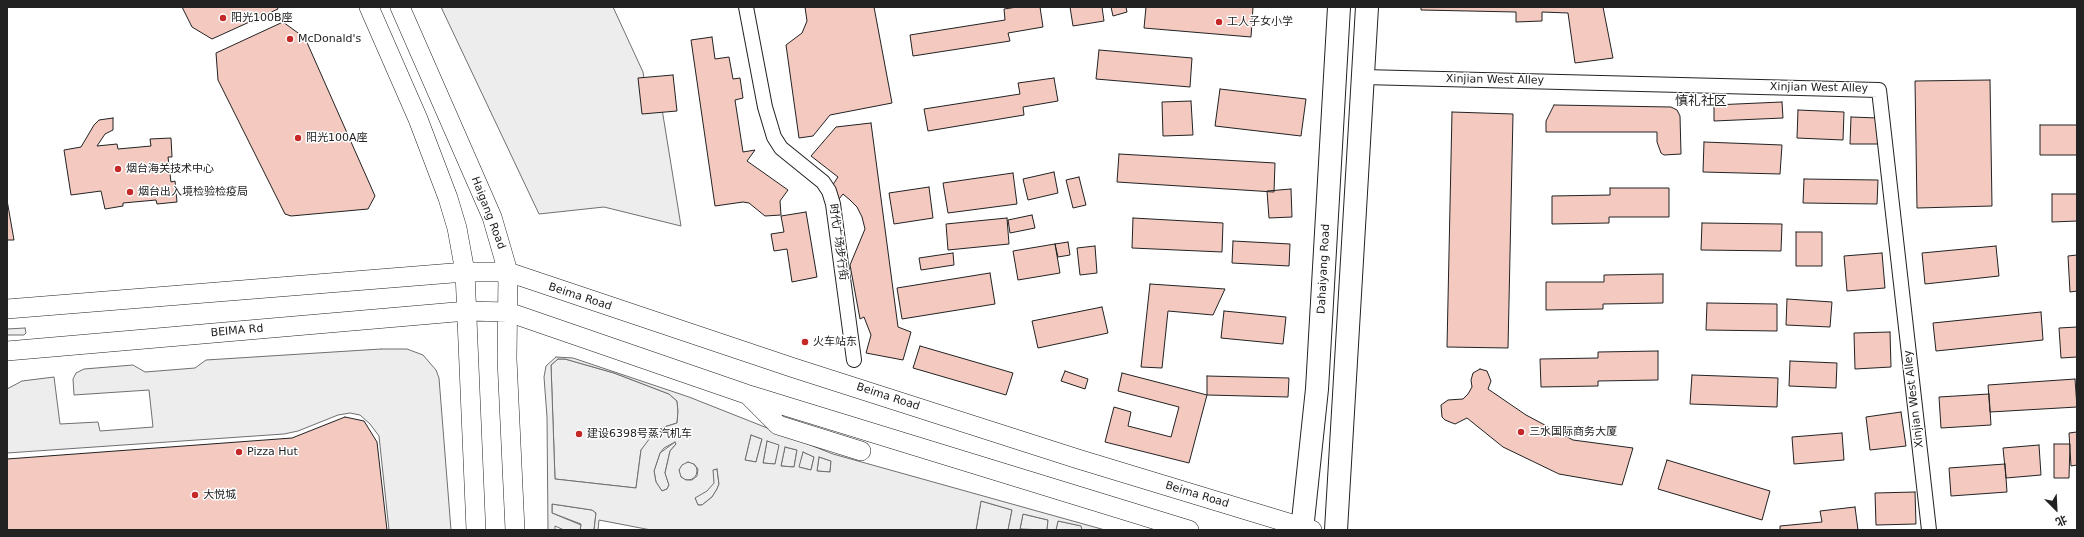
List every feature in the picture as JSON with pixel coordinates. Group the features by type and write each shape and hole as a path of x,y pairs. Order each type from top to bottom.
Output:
{"highway":[{"name":"Dahaiyang Road","path":"1305,529 1317,390 1339,7"},
{"path":"1336,530 1367,7"}],"main road":[{"path":"369,7 408,95 448,198 456,228 465,272 476,530"},
{"name":"Haigang Road","path":"400,7 492,217 508,272 507,359 516,530"},
{"path":"7,309 465,272"},
{"name":"Beima Road","path":"465,272 508,272 787,365 1078,459 1305,529"},
{"path":"467,312 508,312 746,394 1189,530"},
{"name":"BEIMA Rd","path":"7,351 467,312"},
{"path":"746,394 778,425 861,451"}],"street":[{"name":"时代广场步行街","path":"746,7 766,107 774,137 781,148 823,182 829,191 833,204 854,360"},
{"name":"Xinjian West Alley","path":"1363,77 1879,90 1929,530"}],"shaded area":[{"path":"441,7 613,7 643,72 648,105 662,109 681,226 604,207 539,214"},
{"path":"25,328 26,333 24,335 7,335 7,329"},
{"path":"381,349 407,349 423,355 436,370 439,378 451,530 389,530 379,436 370,424 360,415 350,413 338,415 298,431 284,434 7,453 7,389 22,381 54,377 60,424 98,422 100,431 153,427 149,390 74,395 73,379 76,373 84,369 133,365 145,372 195,368 206,360"},
{"path":"556,357 573,358 689,397 833,454 1105,530 1082,530 1081,526 1058,521 1056,530 1047,530 1048,520 1023,514 1020,529 1026,530 1008,530 1012,510 981,501 976,530 651,530 599,520 598,530 594,530 596,513 592,510 552,504 552,513 581,525 580,530 564,530 555,526 555,530 548,530 547,417 544,377 546,366","holes":["558,359 565,359 614,373 669,394 677,401 677,423 661,428 650,438 641,450 636,488 555,479 551,365","751,435 762,439 756,462 745,460","767,441 779,445 775,464 763,463","675,442 676,444 670,451 665,473 669,485 667,489 662,491 656,482 654,471 660,453 664,448","785,447 797,450 794,467 781,466","803,452 814,457 811,470 799,467","819,457 831,461 830,472 817,471","688,462 694,464 698,469 697,476 692,480 686,480 681,477 679,470 682,465","717,469 719,484 717,489 712,497 702,505 698,505 695,498 707,491 714,483 713,470"]},
{"path":"558,359 565,359 614,373 669,394 677,401 677,423 661,428 641,450 636,488 555,479 551,365"},
{"path":"751,435 762,439 756,462 745,460"},
{"path":"767,441 780,444 775,464 763,463"},
{"path":"675,442 676,444 670,451 665,473 669,485 667,489 662,491 656,482 654,471 660,453"},
{"path":"785,447 797,450 794,467 781,466"},
{"path":"803,452 814,457 811,470 798,467"},
{"path":"819,457 831,461 830,472 817,471"},
{"path":"688,462 694,465 697,471 694,477 688,480 682,477 679,471 682,465"},
{"path":"717,469 719,484 717,489 712,497 702,505 698,505 695,498 713,470"},
{"path":"981,501 1012,510 1008,530 976,530"},
{"path":"552,504 592,510 596,513 594,530 580,530 581,524 552,513"},
{"path":"1023,514 1048,520 1047,530 1020,529"},
{"path":"1058,521 1082,526 1082,530 1056,530"}],"building":[{"name":"阳光100B座","path":"182,7 277,7 278,9 212,39 192,27"},
{"path":"805,7 874,7 892,103 830,115 813,136 799,138 786,45 802,33 807,21"},
{"path":"1017,7 1040,7 1043,27 1008,33 1010,41 913,56 910,35 1005,20 1004,9"},
{"path":"1070,7 1102,7 1104,21 1073,26"},
{"path":"1111,7 1126,7 1127,12 1113,16"},
{"path":"1146,7 1253,7 1251,37 1144,28"},
{"path":"1421,7 1603,7 1613,58 1575,63 1568,13 1542,12 1542,21 1516,22 1516,12 1421,10"},
{"name":"阳光100A座","path":"283,22 305,38 375,196 368,209 291,216 285,214 218,80 216,53"},
{"path":"712,37 715,59 729,57 733,79 740,78 743,98 735,100 743,152 755,150 747,161 788,190 780,201 781,215 765,216 749,203 743,202 715,206 691,40"},
{"path":"1099,50 1192,58 1190,87 1096,79"},
{"path":"673,75 677,111 642,114 638,78"},
{"path":"1054,78 1058,101 1023,107 1024,115 928,131 924,109 1020,94 1018,83"},
{"path":"1990,80 1992,206 1917,208 1915,81"},
{"path":"1220,89 1306,99 1301,136 1215,126"},
{"path":"1191,101 1193,135 1163,136 1162,102"},
{"path":"1782,102 1783,118 1714,121 1714,105"},
{"path":"1554,105 1671,107 1677,110 1680,116 1681,154 1664,155 1661,153 1657,142 1657,132 1546,132 1546,121"},
{"path":"1798,110 1844,112 1843,140 1797,138"},
{"path":"1452,112 1513,114 1508,348 1447,347"},
{"path":"1851,117 1878,118 1878,144 1850,144"},
{"name":"烟台海关技术中心","path":"113,118 113,130 105,134 97,146 117,144 118,149 151,146 150,139 171,138 172,157 168,157 171,182 175,181 177,202 157,204 156,200 123,203 123,206 105,209 101,191 71,195 64,150 81,147 94,125 99,120"},
{"path":"871,123 898,327 911,332 903,360 866,353 871,335 864,317 860,319 850,265 865,229 862,217 857,207 850,200 843,194 839,199 830,189 838,177 811,156 836,127"},
{"path":"2040,125 2077,125 2077,155 2040,155"},
{"path":"1704,142 1782,145 1780,174 1703,172"},
{"path":"1119,154 1275,163 1274,192 1117,182"},
{"path":"1054,172 1058,193 1028,200 1023,179"},
{"path":"1013,173 1017,204 948,213 943,183"},
{"path":"1079,177 1086,205 1073,208 1066,180"},
{"path":"1804,179 1878,180 1877,204 1803,203"},
{"path":"929,187 933,218 894,224 889,193"},
{"path":"1610,188 1669,188 1669,217 1609,217 1609,223 1552,224 1552,196 1610,195"},
{"path":"1291,189 1292,217 1269,218 1267,191"},
{"path":"2052,194 2077,194 2077,221 2052,222"},
{"path":"7,200 14,240 7,240"},
{"path":"806,212 817,277 792,282 787,249 774,251 771,234 784,232 781,216"},
{"path":"1032,215 1035,228 1010,233 1008,220"},
{"path":"1007,218 1009,244 948,250 946,224"},
{"path":"1133,218 1223,223 1222,252 1132,248"},
{"path":"1702,223 1782,224 1781,251 1701,250"},
{"path":"1796,232 1822,232 1822,266 1796,266"},
{"path":"1233,241 1290,244 1289,266 1232,263"},
{"path":"1068,242 1070,255 1058,257 1055,244"},
{"path":"1055,244 1060,273 1018,280 1013,251"},
{"path":"1095,246 1097,273 1080,275 1077,248"},
{"path":"1996,246 1999,276 1925,284 1922,253"},
{"path":"953,253 954,265 921,270 919,258"},
{"path":"1882,253 1885,288 1847,291 1844,256"},
{"path":"2077,255 2077,291 2070,292 2068,256"},
{"path":"990,273 995,304 902,319 897,288"},
{"path":"1663,274 1663,303 1603,304 1603,309 1546,310 1546,282 1604,282 1604,275"},
{"path":"1150,284 1225,289 1213,315 1168,311 1162,368 1141,367"},
{"path":"1787,299 1832,302 1830,327 1786,325"},
{"path":"1707,303 1777,304 1777,331 1706,330"},
{"path":"1102,307 1108,333 1038,348 1032,321"},
{"path":"1224,311 1286,317 1283,344 1221,338"},
{"path":"2041,312 2043,340 1936,351 1933,323"},
{"path":"2077,327 2077,357 2061,358 2059,328"},
{"path":"1890,332 1891,367 1855,369 1854,333"},
{"path":"920,346 1013,373 1006,395 913,368"},
{"path":"1658,351 1658,380 1598,381 1598,386 1541,387 1540,359 1598,358 1598,352"},
{"path":"1790,361 1837,363 1836,388 1789,386"},
{"name":"三水国际商务大厦","path":"1480,369 1487,371 1491,381 1488,389 1526,415 1573,440 1633,448 1622,485 1559,474 1503,447 1467,418 1455,424 1445,420 1442,417 1441,405 1448,400 1463,399 1472,387 1471,380 1473,373"},
{"path":"1065,371 1088,379 1085,389 1061,381"},
{"path":"1122,373 1207,395 1189,463 1105,442 1114,407 1131,412 1128,426 1171,437 1179,407 1118,391"},
{"path":"1692,375 1778,378 1777,407 1690,404"},
{"path":"1207,376 1289,378 1288,397 1207,395"},
{"path":"2075,379 2077,407 1990,412 1988,385"},
{"path":"1989,394 1991,425 1941,428 1939,397"},
{"path":"1901,412 1906,446 1870,450 1866,417"},
{"name":"大悦城","path":"345,417 364,421 377,442 387,530 7,530 7,459 292,438"},
{"path":"2077,432 2077,465 2071,466 2069,433"},
{"path":"1842,433 1844,460 1794,464 1792,437"},
{"path":"2054,444 2070,444 2069,478 2054,478"},
{"path":"2039,445 2041,475 2006,478 2003,448"},
{"path":"1667,460 1770,491 1762,520 1658,489"},
{"path":"2005,464 2007,492 1951,496 1949,468"},
{"path":"1915,492 1916,524 1876,525 1875,493"},
{"path":"1855,507 1858,530 1780,530 1780,526 1822,522 1820,511"}],"place":[{"name":"阳光100B座","path":"223,18"},
{"name":"工人子女小学","path":"1219,22"},
{"name":"McDonald's","path":"290,39"},
{"name":"阳光100A座","path":"298,138"},
{"name":"烟台海关技术中心","path":"118,169"},
{"name":"烟台出入境检验检疫局","path":"130,192"},
{"name":"火车站东","path":"805,342"},
{"name":"三水国际商务大厦","path":"1521,432"},
{"name":"建设6398号蒸汽机车","path":"579,434"},
{"name":"Pizza Hut","path":"239,452"},
{"name":"大悦城","path":"195,495"}],"district":[{"name":"慎礼社区","path":"1701,102"}]}
